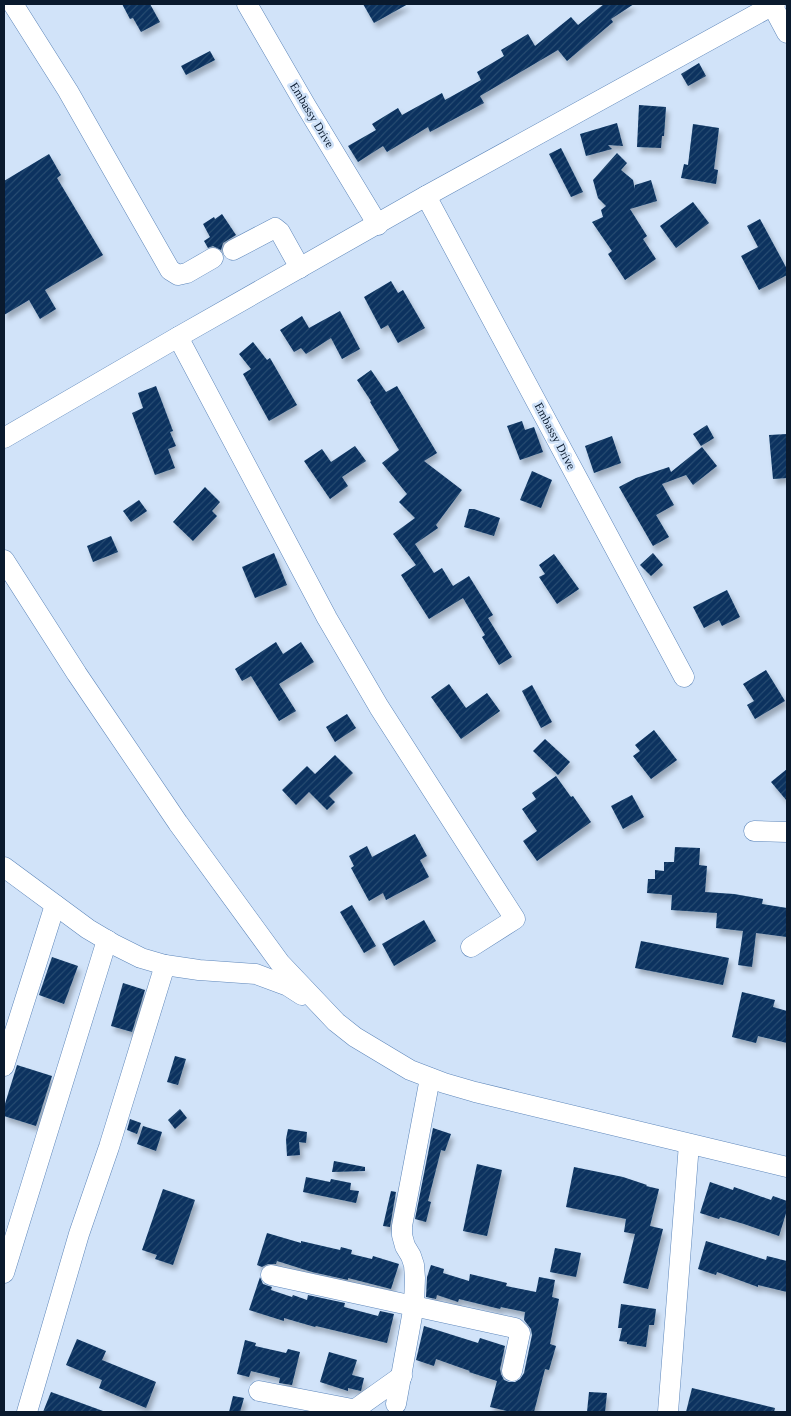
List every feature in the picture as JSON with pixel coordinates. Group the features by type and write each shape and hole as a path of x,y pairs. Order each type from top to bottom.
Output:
{"street":[{"path":"13,4 68,91 170,270 178,275 186,273 213,258"},
{"name":"Embassy Drive","path":"247,4 378,225"},
{"path":"4,438 426,196 773,4 787,33"},
{"name":"Embassy Drive","path":"426,196 684,677"},
{"path":"232,250 275,228 280,232 300,268"},
{"path":"178,337 327,618 379,707 515,919 471,947"},
{"path":"4,560 77,674 209,867 280,963 336,1022 355,1037 410,1070 430,1078 484,1094 787,1167"},
{"path":"754,831 787,832"},
{"path":"4,867 88,929 141,958 165,965 199,970 264,976 288,986 318,1004"},
{"path":"4,1066 54,905"},
{"path":"4,1273 107,940"},
{"path":"246,973 258,959 264,941"},
{"path":"27,1412 79,1234 109,1147 165,965"},
{"path":"396,1404 414,1305 415,1278 414,1265 402,1235 402,1226 430,1078"},
{"path":"668,1412 689,1144"},
{"path":"271,1275 414,1305 518,1330 520,1333 512,1371"},
{"path":"259,1391 352,1409 357,1408 402,1376"}],"building":[{"path":"122,4 150,4 160,22 141,32 133,18 130,19"},
{"path":"363,4 408,4 374,23"},
{"path":"604,4 634,4 611,19 613,22 567,61 558,50 480,96 484,103 430,132 428,127 387,152 383,146 358,162 348,146 376,130 372,124 398,108 402,115 442,93 445,100 481,80 477,72 504,56 501,50 528,34 535,46 571,17 578,25"},
{"path":"210,51 215,60 186,75 181,66"},
{"path":"699,63 706,76 688,86 681,74"},
{"path":"639,105 666,107 664,136 662,136 661,148 637,147"},
{"path":"617,123 623,146 608,145 612,149 586,156 580,134"},
{"path":"693,124 719,128 714,169 718,170 716,184 681,178 684,164 688,165"},
{"path":"561,148 583,192 571,197 549,154"},
{"path":"617,153 627,163 621,170 633,180 635,189 635,185 651,180 657,201 630,209 647,236 643,239 656,259 625,280 608,254 612,251 592,222 603,217 601,210 606,206 598,198 593,180"},
{"path":"49,154 61,175 57,178 103,255 45,290 56,309 40,319 29,300 4,315 4,181"},
{"path":"693,202 709,223 676,248 660,226"},
{"path":"222,214 236,235 223,243 221,250 213,246 208,248 204,241 210,237 203,224"},
{"path":"760,219 787,269 787,275 759,290 741,256 758,247 747,226"},
{"path":"391,281 398,293 403,290 425,328 398,343 388,325 381,329 364,297"},
{"path":"340,311 360,349 342,359 331,338 306,354 301,348 294,352 280,330 302,316 309,328"},
{"path":"253,342 267,360 270,358 297,405 269,421 243,374 251,369 239,354"},
{"path":"371,370 386,392 397,386 437,453 424,461 462,490 436,525 438,528 415,544 434,573 442,568 453,586 469,576 493,615 488,618 512,657 499,665 482,637 485,635 463,598 429,619 401,575 416,565 393,534 415,518 399,502 407,494 382,463 399,450 357,380"},
{"path":"156,386 173,431 170,432 176,446 168,449 175,468 155,475 132,413 143,408 138,393"},
{"path":"522,421 525,430 534,427 543,452 520,460 507,426"},
{"path":"707,425 714,438 701,446 693,434"},
{"path":"787,434 787,478 773,479 769,435"},
{"path":"612,436 621,463 594,473 585,446"},
{"path":"355,446 366,461 342,477 348,486 330,499 304,461 322,449 331,462"},
{"path":"702,447 717,466 693,485 686,475 662,484 674,505 656,515 669,537 653,546 619,487 636,478 669,467 671,472"},
{"path":"532,471 552,480 541,508 520,500"},
{"path":"205,487 220,502 212,511 217,516 193,541 173,522"},
{"path":"139,500 147,511 131,522 123,511"},
{"path":"469,509 500,518 494,536 464,527"},
{"path":"111,536 118,552 93,562 87,546"},
{"path":"274,553 287,585 255,598 242,567"},
{"path":"653,553 663,565 651,576 640,565"},
{"path":"554,554 579,589 557,604 539,577 545,574 539,565"},
{"path":"727,590 740,617 722,626 719,620 704,628 693,607"},
{"path":"276,642 283,654 301,642 314,662 279,684 296,711 279,721 251,676 242,681 235,669"},
{"path":"766,670 785,701 755,719 747,705 754,701 743,684"},
{"path":"449,684 466,708 487,693 500,711 461,739 431,697"},
{"path":"532,685 552,722 541,728 522,691"},
{"path":"347,714 356,728 335,742 326,727"},
{"path":"654,730 677,760 651,779 633,756 640,751 635,745"},
{"path":"545,739 570,762 558,775 533,751"},
{"path":"335,755 353,773 329,796 335,802 327,810 309,792 296,805 282,790 307,766 315,774"},
{"path":"787,769 787,801 771,782"},
{"path":"556,776 591,822 537,861 523,841 537,831 522,809 536,799 532,793"},
{"path":"632,795 644,817 623,829 611,806"},
{"path":"415,834 427,856 420,860 429,877 386,900 383,893 369,901 351,868 354,866 349,856 367,846 372,857"},
{"path":"675,847 700,848 699,865 707,866 705,892 763,899 762,904 787,908 787,937 756,933 752,967 738,965 743,931 716,928 717,913 671,910 672,895 647,893 648,879 655,879 655,870 664,871 664,862 674,862"},
{"path":"352,905 376,946 364,953 340,912"},
{"path":"424,920 436,941 394,966 382,944"},
{"path":"641,941 729,958 723,985 635,968"},
{"path":"52,957 78,966 64,1004 39,995"},
{"path":"123,983 145,990 132,1032 111,1026"},
{"path":"742,992 775,1000 773,1007 787,1011 787,1043 758,1036 756,1043 732,1037"},
{"path":"175,1056 186,1059 178,1085 167,1082"},
{"path":"17,1065 52,1076 36,1126 4,1116 4,1107"},
{"path":"180,1109 187,1118 175,1129 168,1120"},
{"path":"130,1119 141,1123 137,1134 127,1130"},
{"path":"143,1126 162,1132 156,1151 137,1144"},
{"path":"433,1128 451,1134 445,1151 441,1150 428,1201 431,1202 426,1222 415,1219"},
{"path":"288,1129 307,1132 306,1143 299,1142 300,1155 287,1156 286,1139"},
{"path":"334,1161 365,1167 365,1171 332,1172"},
{"path":"477,1164 502,1170 487,1236 463,1231"},
{"path":"574,1167 623,1177 659,1189 650,1226 663,1229 648,1289 623,1283 635,1234 624,1232 626,1219 566,1207"},
{"path":"306,1177 330,1182 331,1179 351,1183 350,1190 359,1191 356,1203 303,1192"},
{"path":"710,1182 733,1190 734,1187 771,1200 773,1196 787,1201 787,1210 779,1236 720,1217 719,1219 700,1213"},
{"path":"163,1189 195,1200 173,1265 155,1259 157,1255 142,1250"},
{"path":"391,1191 396,1192 390,1227 383,1226"},
{"path":"267,1233 301,1243 301,1241 340,1250 341,1247 352,1250 351,1254 372,1259 373,1256 399,1264 391,1289 348,1278 348,1280 312,1272 277,1261 276,1264 268,1264 262,1267 257,1265"},
{"path":"706,1241 766,1260 767,1256 787,1261 787,1292 758,1285 758,1287 717,1272 716,1275 698,1269"},
{"path":"555,1248 581,1253 576,1277 550,1272"},
{"path":"431,1265 444,1269 443,1273 469,1281 470,1274 507,1283 506,1286 536,1292 539,1277 555,1280 552,1297 559,1299 550,1344 556,1346 549,1370 545,1369 534,1412 511,1412 490,1407 497,1381 436,1359 434,1366 416,1360 424,1326 478,1343 480,1338 505,1346 500,1369 501,1374 504,1380 515,1382 524,1373 532,1335 531,1329 524,1320 525,1312 501,1307 500,1309 459,1299 458,1302 437,1295 436,1299 426,1297 427,1277"},
{"path":"260,1277 263,1284 272,1287 271,1290 292,1297 293,1295 307,1300 308,1295 345,1303 344,1307 378,1316 380,1311 394,1314 387,1343 284,1318 284,1321 249,1310"},
{"path":"621,1304 656,1309 654,1325 649,1325 646,1347 619,1341 622,1328 618,1328"},
{"path":"77,1339 106,1351 102,1360 156,1382 146,1408 99,1388 102,1380 66,1365"},
{"path":"245,1340 256,1343 255,1346 286,1353 288,1349 300,1352 292,1385 279,1383 280,1378 251,1371 249,1377 237,1374"},
{"path":"329,1352 357,1360 352,1375 364,1378 361,1391 348,1388 348,1391 320,1382"},
{"path":"692,1388 775,1408 774,1412 686,1412"},
{"path":"51,1392 103,1411 103,1412 43,1412"},
{"path":"589,1392 607,1393 605,1412 587,1412"},
{"path":"233,1396 244,1398 240,1412 229,1412"}]}
